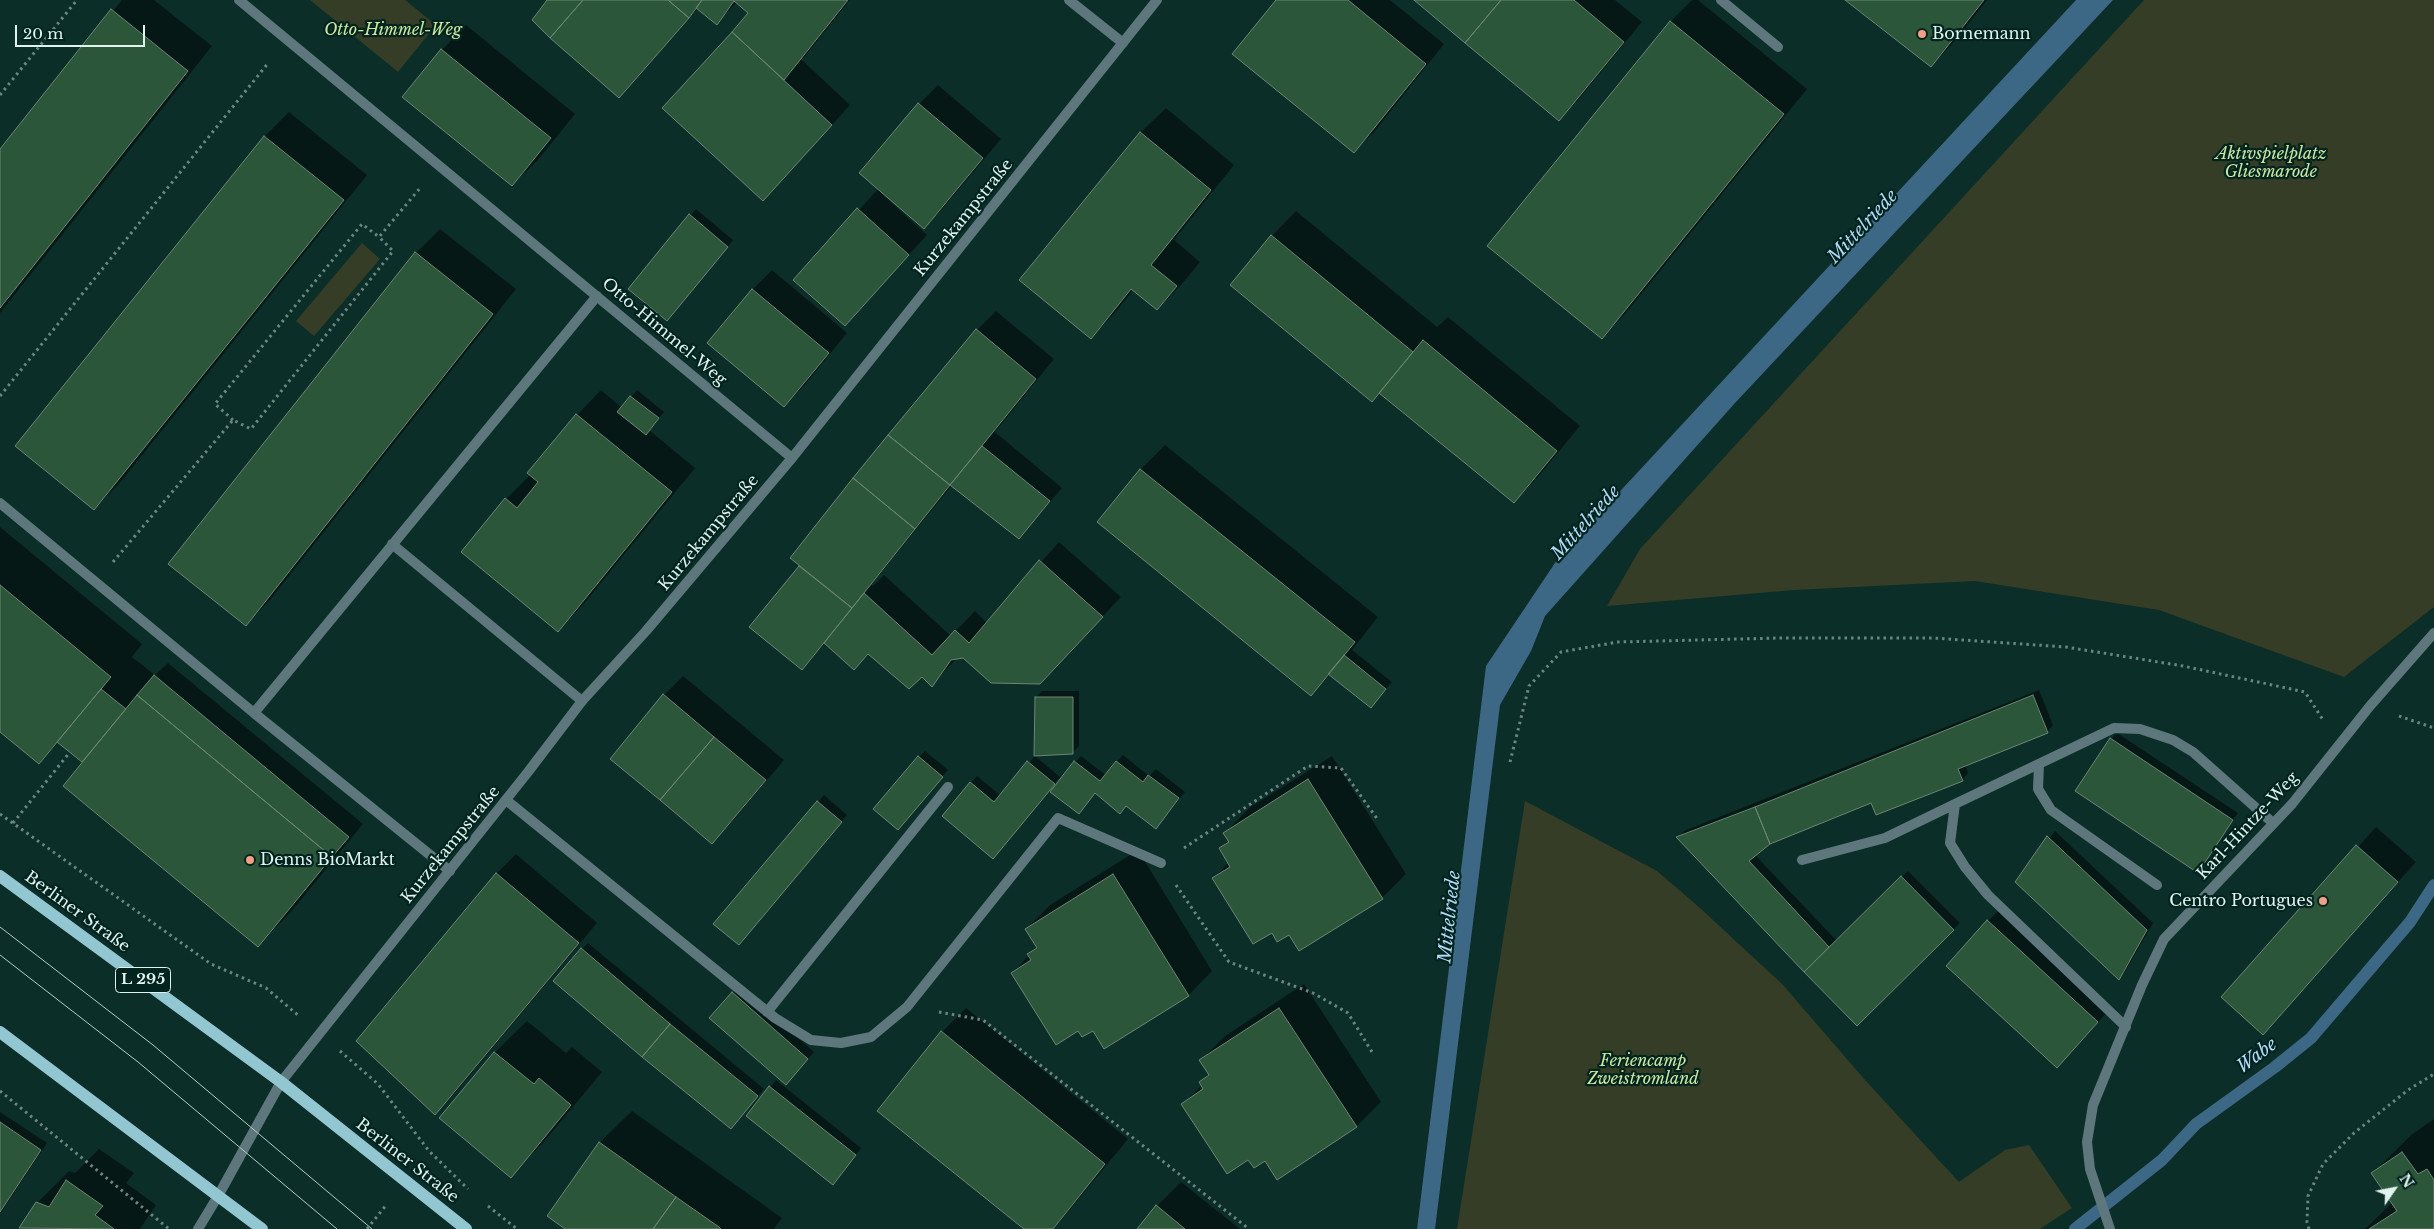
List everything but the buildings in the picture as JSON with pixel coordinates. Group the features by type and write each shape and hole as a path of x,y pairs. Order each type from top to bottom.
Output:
{"main road":[{"name":"Berliner Straße","path":"2,877 280,1082 466,1229"},
{"path":"0,1032 262,1229"}],"street":[{"name":"Otto-Himmel-Weg","path":"238,0 792,458"},
{"path":"1069,0 1123,43"},
{"name":"Kurzekampstraße","path":"280,1082 450,871 582,701 646,632 792,458 1157,0"},
{"path":"1721,0 1778,47"},
{"path":"254,713 597,296"},
{"path":"0,502 254,713 450,871"},
{"path":"392,544 582,701"},
{"name":"Karl-Hintze-Weg","path":"2110,1229 2090,1169 2087,1142 2093,1106 2142,985 2164,940 2292,804 2370,706 2434,633"},
{"path":"1802,860 1885,838 2114,728 2140,729 2173,740 2193,752 2273,823"},
{"path":"2039,764 2038,789 2051,810 2157,886"},
{"path":"767,1012 948,787"},
{"path":"506,800 767,1012 811,1040 841,1043 871,1036 907,1007 1058,818 1161,863"},
{"path":"1955,804 1950,843 1966,867 1988,895 2126,1027"},
{"path":"198,1229 280,1082"}],"path":[{"path":"0,94 77,0"},
{"path":"0,396 287,40"},
{"path":"379,237 439,165"},
{"path":"362,224 379,237 393,251 251,429 233,420 215,404 362,224"},
{"path":"96,582 233,420"},
{"path":"1510,762 1529,686 1561,652 1618,642 1779,638 1933,638 2066,647 2183,666 2304,692 2325,724 2334,751"},
{"path":"2370,706 2434,728"},
{"path":"13,823 70,752"},
{"path":"1372,1052 1348,1013 1313,993 1230,962 1161,863 1308,766 1341,768 1378,820"},
{"path":"0,814 211,964 266,988 378,1084 429,1151 469,1190"},
{"path":"907,1007 983,1020 1250,1229"},
{"path":"2309,1229 2307,1222 2308,1196 2323,1164 2362,1127 2408,1090 2434,1074"},
{"path":"0,1091 168,1229"},
{"path":"484,1203 517,1229"},
{"path":"367,1229 376,1218"}],"green space":[{"name":"Otto-Himmel-Weg","path":"310,0 405,0 436,25 398,72"},
{"name":"Aktivspielplatz Gliesmarode","path":"2144,0 2434,0 2434,607 2344,677 2159,610 1975,581 1794,590 1607,606 1640,549"},
{"path":"362,243 380,259 314,336 296,321"},
{"name":"Feriencamp Zweistromland","path":"1525,801 1657,871 1700,908 1783,985 1865,1080 1959,1182 2005,1150 2029,1145 2072,1208 2040,1229 1457,1229"}],"water":[{"path":"2076,0 2113,0 1735,403 1545,616 1531,651 1500,705 1435,1229 1417,1229 1486,666 1559,557"}],"waterway":[{"name":"Wabe","path":"2075,1229 2162,1160 2196,1124 2275,1067 2311,1038 2410,922 2434,885"}],"tram line":[{"path":"0,927 153,1045 372,1229"},
{"path":"0,955 138,1062 337,1229"}],"place":[{"name":"Bornemann","path":"1922,34"},
{"name":"Denns BioMarkt","path":"250,860"},
{"name":"Centro Portugues","path":"2323,901"}],"water label":[{"name":"Mittelriede","path":"1863,227"},
{"name":"Mittelriede","path":"1586,523"},
{"name":"Mittelriede","path":"1450,917"}]}
